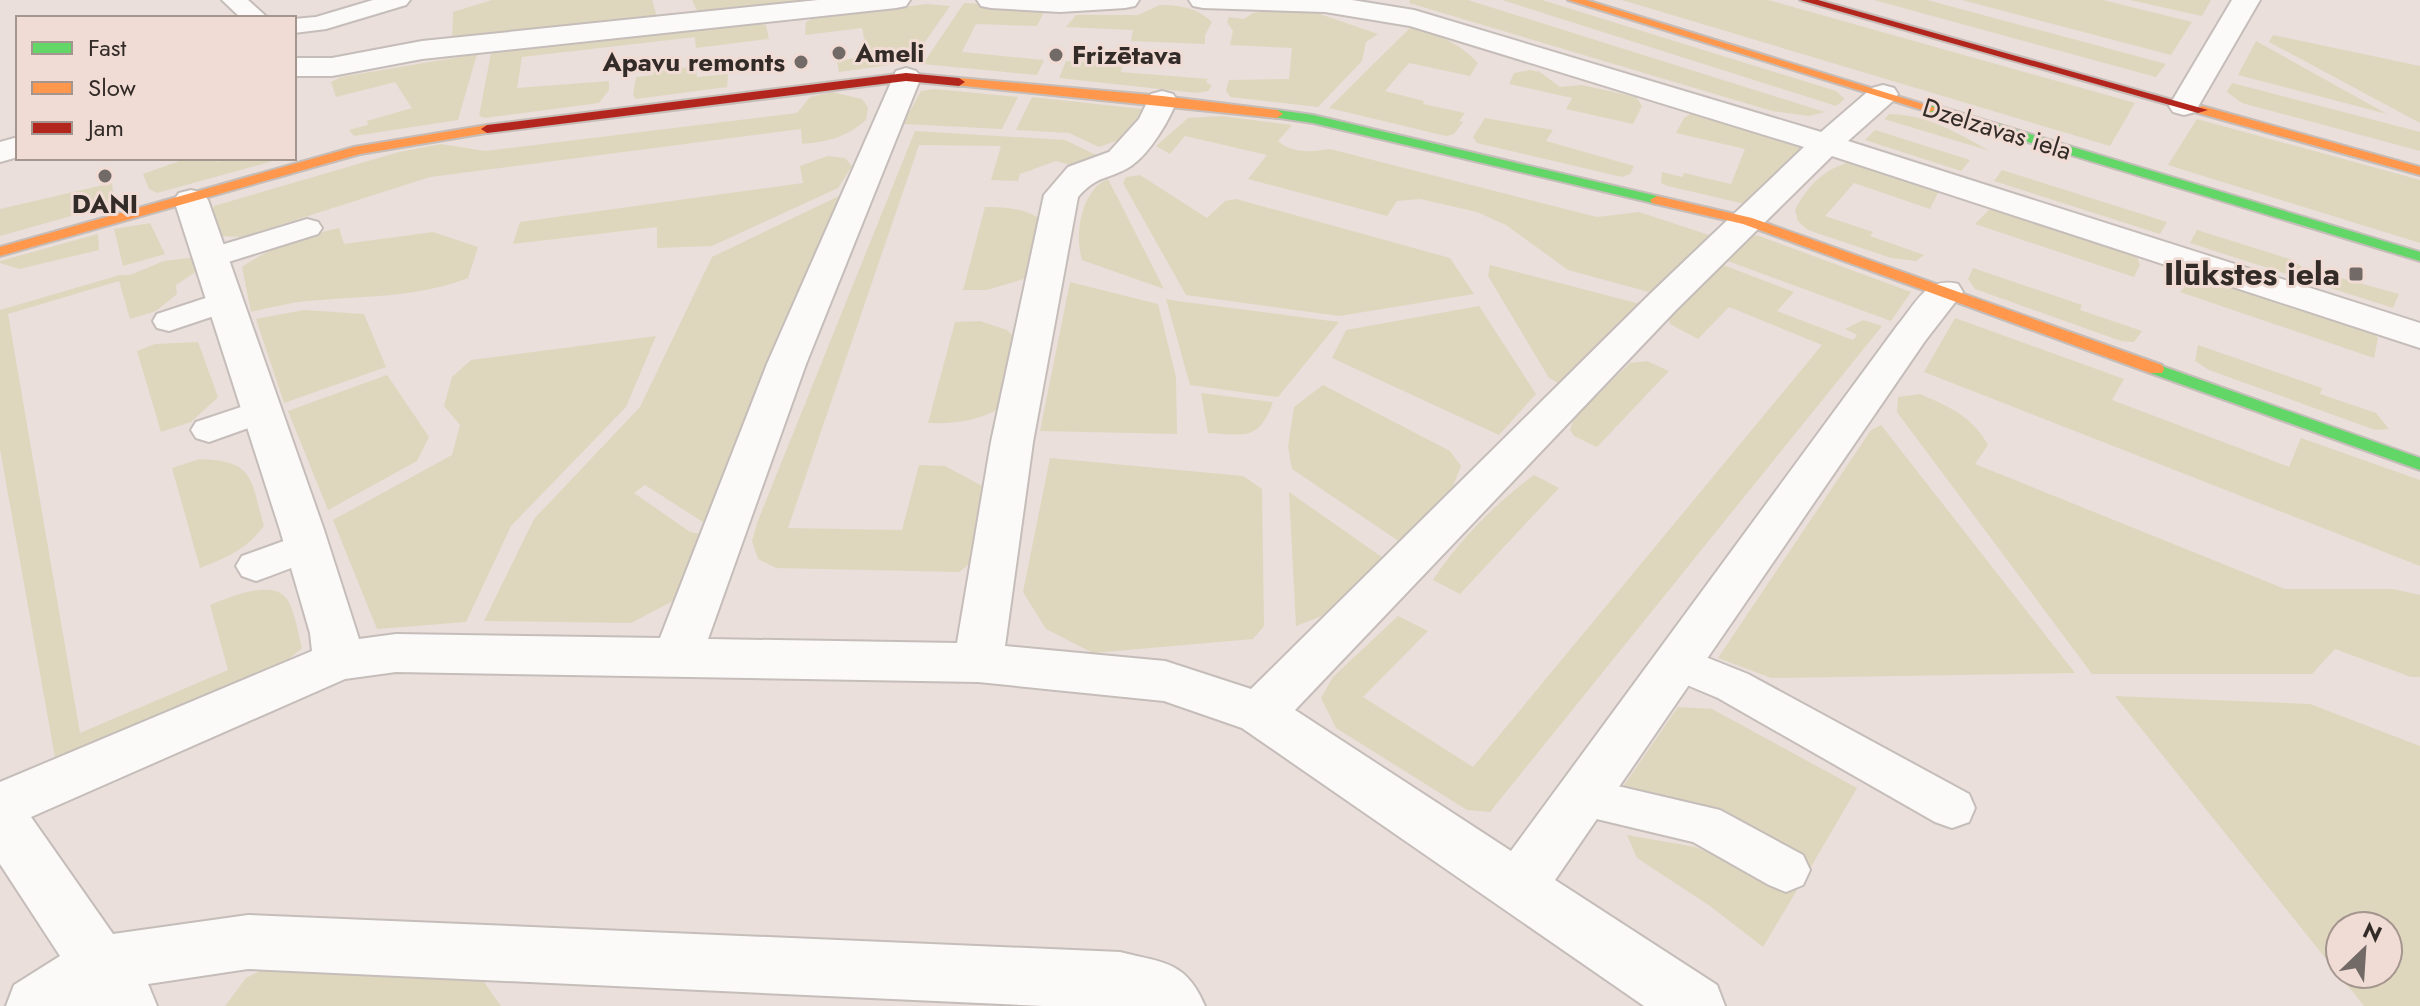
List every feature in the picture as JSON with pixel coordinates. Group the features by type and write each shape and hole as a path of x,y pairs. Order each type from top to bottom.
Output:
{"street":[{"path":"296,67 332,67 422,50 896,0"},
{"path":"991,0 1060,4 1125,0"},
{"path":"1203,0 1325,4 1414,18 1826,144 2420,336"},
{"name":"Dzelzavas iela","path":"1574,0 2420,257"},
{"path":"1806,0 2420,171"},
{"path":"2184,106 2246,0"},
{"path":"678,656 722,530 853,195 906,77"},
{"path":"0,252 359,150 440,135 906,77 1162,100 1313,119 1747,221 2420,464"},
{"path":"1260,713 1408,559 1747,221 1883,94"},
{"path":"978,663 1012,442 1061,195 1080,174 1120,159 1153,122 1162,100"},
{"path":"191,200 334,633 338,661"},
{"path":"1518,887 1630,724 1678,663 1911,334 1945,292"},
{"path":"0,806 338,661 396,653 978,663 1165,681 1260,713 1692,1005"},
{"path":"0,817 112,985"},
{"path":"36,1006 248,942 1120,981 1163,992 1175,1006"}],"lane":[{"path":"234,0 254,16"},
{"path":"296,26 318,24 398,0"},
{"path":"209,259 307,228"},
{"path":"169,321 224,302"},
{"path":"209,430 262,411"},
{"path":"256,566 306,547"},
{"path":"1678,663 1733,686 1952,808"},
{"path":"1579,797 1703,824 1786,870"}],"shaded area":[{"path":"492,0 652,0 657,17 452,44 453,12"},
{"path":"692,0 828,0 699,15"},
{"path":"1410,0 1468,0 1825,112 1809,116 1772,111 1409,3"},
{"path":"1502,0 1542,0 1836,91 1845,99 1836,106"},
{"path":"1622,0 1768,0 2135,103 2110,146"},
{"path":"1874,0 1927,0 2166,64 2156,77"},
{"path":"1962,0 2103,0 2192,22 2171,55"},
{"path":"2130,0 2211,0 2202,16"},
{"path":"964,3 1039,7 1044,12 1037,26 976,24 962,52 1044,60 1037,75 923,64"},
{"path":"927,4 950,6 911,62 839,72 837,61 868,56 862,28 805,35 806,22 814,18"},
{"path":"1160,5 1188,8 1212,22 1205,35 1205,44 1131,41 1133,30 1066,27 1076,15 1138,15"},
{"path":"1271,10 1317,13 1378,34 1366,42 1362,61 1318,107 1230,97 1226,90 1229,80 1289,79 1292,48 1230,45 1233,31 1227,22 1229,17 1244,19 1253,13"},
{"path":"751,22 766,25 769,39 696,48 695,37 522,57 517,88 609,81 609,90 599,103 485,118 479,116 491,53"},
{"path":"1411,27 1447,40 1478,63 1470,76 1409,63 1385,91 1424,101 1423,104 1465,113 1459,121 1463,122 1454,134 1446,136 1329,108"},
{"path":"2273,35 2420,66 2420,123 2269,42"},
{"path":"2256,41 2387,114 2238,75"},
{"path":"477,54 458,120 354,136 349,130 368,125 367,121 412,108 395,82 336,97 331,82 341,77"},
{"path":"1085,58 1124,60 1121,72 1208,79 1206,82 1212,86 1208,91 1196,93 1059,78 1066,61 1083,62"},
{"path":"696,66 697,77 728,74 727,87 636,99 633,95 636,77"},
{"path":"1540,72 1560,87 1582,85 1636,97 1642,106 1633,124 1566,109 1572,98 1509,84 1514,73"},
{"path":"2232,83 2420,132 2420,151 2242,103 2227,92"},
{"path":"934,89 1018,97 1002,129 903,124 921,91"},
{"path":"832,92 862,99 868,107 866,120 844,135 820,142 802,144 801,129 430,177 242,237 220,236 209,225 214,206 399,152 441,144 485,151 797,113 810,97"},
{"path":"1032,97 1142,109 1142,118 1136,131 1099,147 1069,133 1016,130"},
{"path":"1692,113 1816,144 1749,205 1668,186 1661,183 1662,172 1682,177 1684,173 1731,184 1745,149 1676,133 1684,118"},
{"path":"1890,114 1930,121 1990,151 1884,119"},
{"path":"1222,116 1292,125 1278,141 1296,150 1330,149 1597,217 1639,212 1718,238 1660,295 1568,270 1506,225 1477,212 1420,199 1397,201 1387,216 1248,179 1267,155 1185,136 1170,154 1156,146 1188,118"},
{"path":"1485,118 1553,130 1546,141 1634,166 1630,174 1622,177 1477,143 1473,137"},
{"path":"2197,119 2420,180 2420,243 2168,165"},
{"path":"1875,130 1970,160 1961,171 1865,140"},
{"path":"915,131 1065,140 1098,156 1089,165 1056,161 1020,174 1018,181 991,180 1001,146 919,145 788,528 902,530 919,465 945,466 984,487 973,561 959,572 776,568 758,559 752,541 757,523"},
{"path":"828,156 845,158 852,166 838,188 712,246 657,248 657,227 513,244 520,222 803,183 800,166"},
{"path":"182,160 277,160 157,193 149,189 143,174"},
{"path":"1861,161 1939,191 1930,209 1854,183 1825,216 1873,232 1870,236 1924,255 1916,261 1891,258 1808,230 1798,221 1795,210 1814,183 1840,165"},
{"path":"2002,170 2167,222 2160,234 1994,181"},
{"path":"1140,175 1207,218 1225,201 1236,199 1450,258 1474,294 1339,316 1186,295 1123,183 1126,177"},
{"path":"1108,179 1164,289 1082,260 1079,238 1082,214 1091,193"},
{"path":"112,183 114,198 103,207 0,236 0,209"},
{"path":"839,196 706,524 645,485 634,493 690,532 701,534 675,600 631,623 484,621 534,519 640,407 712,257"},
{"path":"985,207 1025,212 1046,224 1030,277 987,290 963,290"},
{"path":"2001,207 2135,251 2140,265 2134,277 1975,224 1989,210"},
{"path":"150,223 165,254 123,266 114,229"},
{"path":"339,228 344,244 433,232 478,247 468,278 449,285 409,293 300,302 251,312 242,267 289,243"},
{"path":"2197,230 2293,260 2302,267 2399,294 2393,308 2190,243"},
{"path":"98,234 99,250 19,269 0,263 0,261"},
{"path":"1742,235 1759,236 1911,292 1891,321 1717,257"},
{"path":"196,257 200,269 176,285 177,294 156,311 130,319 119,281 8,314 80,733 228,670 210,605 228,598 261,590 280,593 292,610 302,648 270,675 56,763 0,449 0,310 120,275 130,275 164,261"},
{"path":"1718,263 1794,292 1777,311 1853,340 1857,335 1845,329 1863,320 1882,326 1490,812 1467,810 1336,728 1321,698 1333,677 1398,616 1428,631 1363,697 1473,767 1822,345 1729,307 1698,339 1670,324 1669,318"},
{"path":"1490,265 1644,305 1558,383 1549,378 1488,276"},
{"path":"1973,268 2082,305 2080,310 2142,331 2134,342 2121,341 1975,289 1968,279"},
{"path":"2209,273 2366,326 2378,338 2374,358 2180,292 2194,275"},
{"path":"1070,282 1158,304 1176,377 1177,434 1040,431"},
{"path":"1166,299 1339,322 1278,397 1190,385"},
{"path":"1479,306 1536,394 1499,435 1332,358 1346,330"},
{"path":"304,310 364,314 386,367 284,403 256,319"},
{"path":"1955,318 2124,379 2112,400 2289,467 2301,438 2420,480 2420,566 1924,372"},
{"path":"980,321 1007,330 1022,345 1006,405 969,420 928,423 955,322"},
{"path":"656,336 626,407 511,526 466,622 377,629 333,520 452,455 460,425 444,406 452,377 471,360"},
{"path":"198,342 218,397 191,422 161,432 137,351 155,344"},
{"path":"2198,345 2322,388 2320,394 2376,413 2389,429 2375,430 2209,370 2195,361"},
{"path":"1647,361 1669,371 1597,447 1574,436 1570,430 1574,418 1630,363"},
{"path":"387,375 429,437 417,461 328,510 288,411"},
{"path":"1323,385 1450,451 1461,466 1443,511 1406,546 1292,469 1288,447 1294,407"},
{"path":"1201,393 1273,402 1262,424 1249,433 1208,433"},
{"path":"1920,394 1959,414 1982,435 1988,445 1975,464 2285,589 2393,589 2420,595 2420,677 2411,677 2335,649 2312,674 2092,674 1897,412 1898,397"},
{"path":"1881,425 2075,673 1771,678 1718,658 1871,430"},
{"path":"1050,458 1243,476 1262,489 1264,626 1253,639 1093,653 1046,629 1023,592"},
{"path":"200,459 232,464 248,476 264,526 235,552 200,568 172,468"},
{"path":"1534,475 1559,488 1460,594 1433,580 1479,523"},
{"path":"1289,492 1386,560 1327,614 1296,626"},
{"path":"2115,696 2310,704 2420,746 2420,1006 2364,1006 2351,990 2404,990 2404,910 2324,910 2324,956"},
{"path":"1678,707 1712,709 1857,788 1805,877 1622,788"},
{"path":"1627,835 1695,847 1797,890 1763,947 1710,906 1637,858"},
{"path":"264,969 481,978 501,1006 225,1006 246,978"}],"traffic: fast":[{"path":"1933,109 2420,257"},
{"path":"1277,114 1313,119 1657,200"},
{"path":"2156,369 2420,464"}],"traffic: slow":[{"path":"1574,0 1933,109"},
{"path":"959,82 1162,100 1277,114"},
{"path":"2202,110 2420,171"},
{"path":"0,252 359,150 487,129"},
{"path":"1657,200 1747,221 2156,369"}],"traffic: jam":[{"path":"1806,0 2202,110"},
{"path":"487,129 906,77 959,82"}],"place":[{"name":"Ameli","path":"839,53"},
{"name":"Frizētava","path":"1056,55"},
{"name":"Apavu remonts","path":"801,62"},
{"name":"DANI","path":"105,176"},
{"name":"Ilūkstes iela","path":"2356,274"}]}
